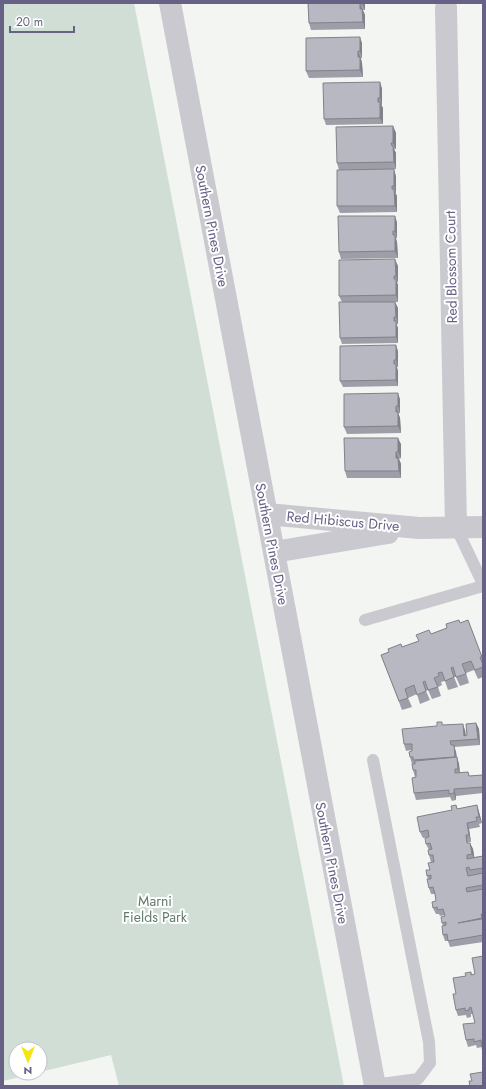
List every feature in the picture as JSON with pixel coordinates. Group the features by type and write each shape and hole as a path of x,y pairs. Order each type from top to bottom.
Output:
{"street":[{"name":"Southern Pines Drive","path":"170,3 374,1086"},
{"name":"Red Blossom Court","path":"446,8 456,527"},
{"name":"Red Hibiscus Drive","path":"267,514 419,528 483,527"},
{"name":"Red Hibiscus Drive","path":"274,552 419,528"}],"lane":[{"path":"365,620 483,585 456,527"},
{"path":"373,760 429,1042 430,1063 420,1082 374,1086"}],"green space":[{"name":"Marni Fields Park","path":"3,3 134,3 344,1086 119,1086 111,1055 48,1070 48,1041 8,1041 8,1080 3,1081"}],"building":[{"path":"308,3 362,3 360,4 360,9 362,9 363,22 309,23"},
{"path":"360,37 360,51 358,51 358,57 360,57 360,70 306,71 306,38"},
{"path":"380,82 380,98 378,98 378,102 380,102 380,118 324,119 323,83"},
{"path":"393,126 393,143 391,143 393,146 394,162 337,163 336,127"},
{"path":"394,169 394,186 392,186 392,189 394,189 395,206 337,206 337,170"},
{"path":"338,216 395,216 395,231 393,231 393,235 395,235 395,251 339,252"},
{"path":"395,259 396,276 394,276 394,279 396,279 396,295 339,296 339,260"},
{"path":"339,302 395,302 396,317 394,317 394,321 396,321 396,337 340,338"},
{"path":"396,345 396,360 394,360 394,364 396,364 396,380 340,381 340,346"},
{"path":"398,393 398,406 396,406 396,412 398,412 398,426 344,427 344,394"},
{"path":"344,438 398,438 398,452 396,452 396,458 398,458 399,471 345,471"},
{"path":"459,620 460,623 468,620 482,657 480,657 483,667 475,670 471,661 462,664 466,674 456,677 453,667 451,668 454,677 445,681 442,672 438,673 439,676 434,678 438,687 428,690 425,681 423,682 426,691 417,695 414,685 405,689 408,698 399,701 381,655 389,652 388,649 401,644 402,647 419,641 416,635 429,630 431,634 447,628 446,624"},
{"path":"437,722 442,722 442,725 463,724 464,736 467,735 466,724 476,723 478,739 450,741 451,745 454,745 455,757 413,760 413,757 410,757 409,752 412,751 412,744 404,744 402,729 437,726"},
{"path":"457,757 458,769 455,769 455,773 468,772 469,776 483,775 483,787 454,789 454,793 449,794 449,790 414,793 412,778 416,777 416,770 413,770 412,764 415,764 415,761"},
{"path":"456,805 457,809 477,805 479,817 476,817 477,821 467,823 469,835 466,835 467,843 470,843 472,854 467,855 467,859 483,856 483,868 470,870 469,867 466,868 468,876 483,873 483,885 466,888 467,892 483,889 482,918 458,923 481,919 483,920 483,935 448,941 447,934 443,935 442,926 446,925 446,922 442,923 441,917 445,916 443,909 438,910 437,907 433,908 432,902 436,901 435,894 433,887 429,888 427,879 431,879 431,875 427,876 426,870 430,870 428,863 434,862 433,855 429,855 428,850 432,849 430,843 426,844 425,838 429,837 428,830 420,832 417,817 452,810 451,806"},
{"path":"483,956 483,1054 481,1040 474,1042 474,1039 466,1040 463,1024 475,1023 471,1007 469,1010 465,1011 465,1008 456,1010 453,994 456,994 453,978 466,976 465,973 471,972 471,975 475,974 472,958"},
{"path":"483,1072 483,1086 470,1086 469,1081 472,1081 470,1074"}]}
